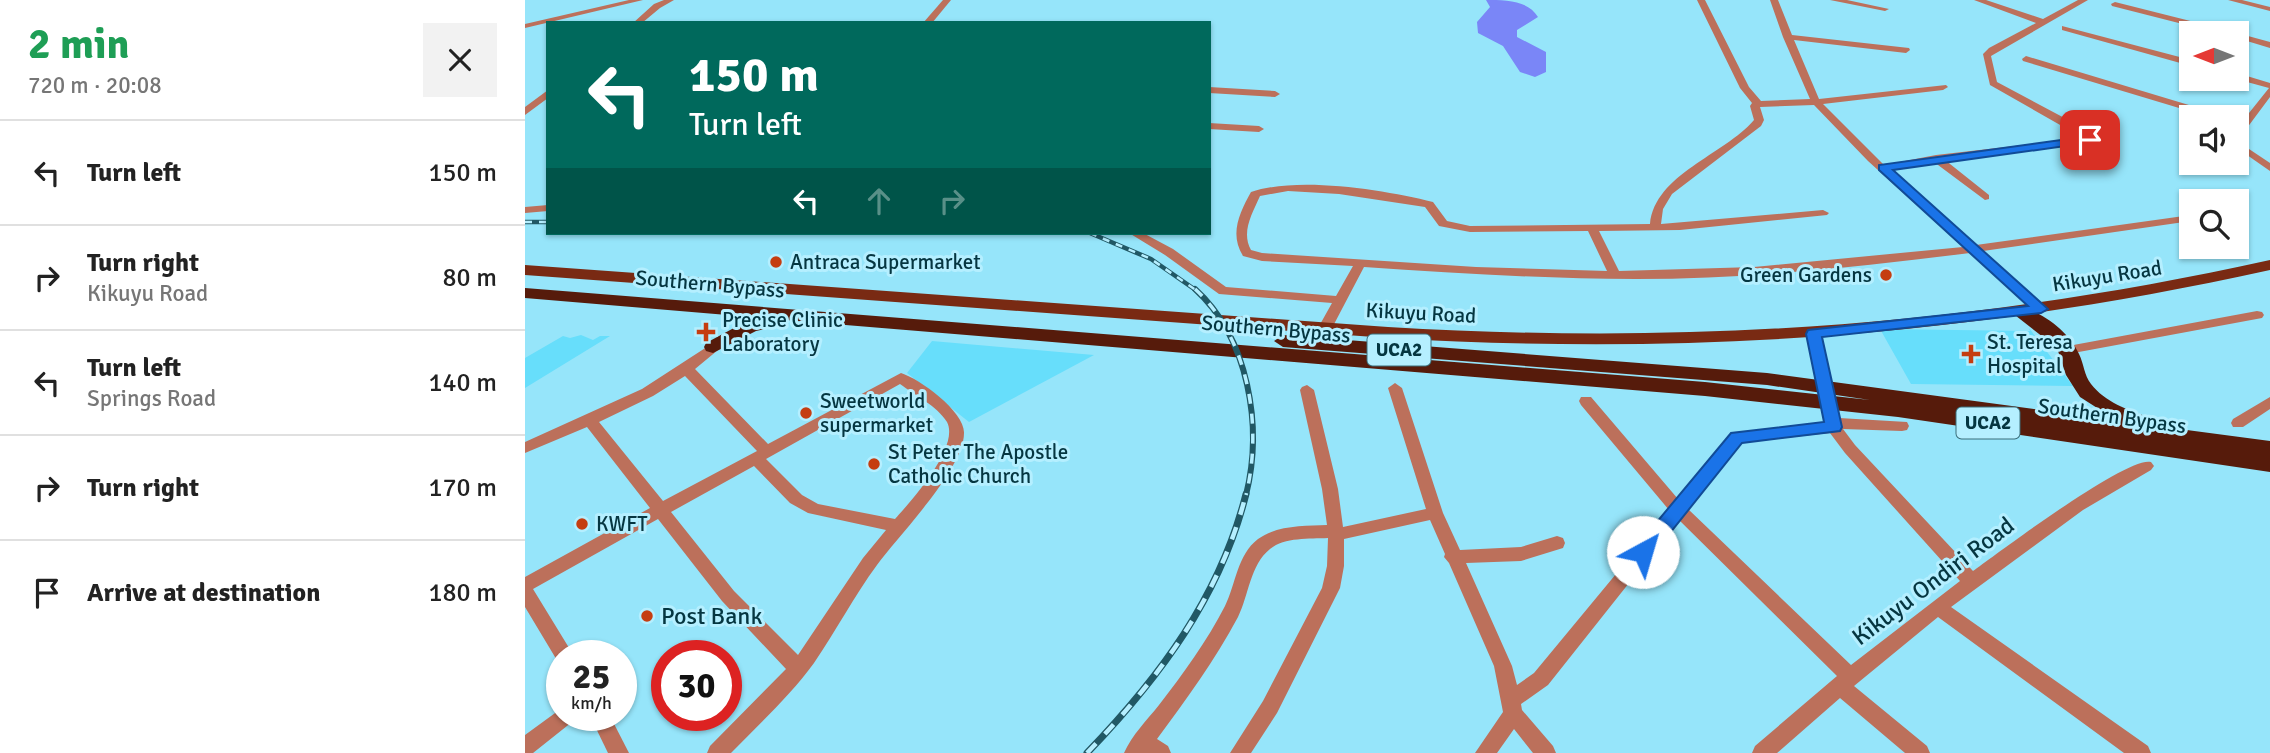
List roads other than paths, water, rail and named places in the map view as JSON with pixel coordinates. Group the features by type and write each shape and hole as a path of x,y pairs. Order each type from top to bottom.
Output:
{"highway":[{"name":"Southern Bypass","path":"525,281 1767,379 2270,449"},
{"name":"Southern Bypass","path":"525,293 1781,396 1898,410 2270,464"},
{"path":"570,297 572,305 578,307 706,316 718,320 722,323 723,331 713,347"},
{"path":"2020,312 2045,327 2068,350 2082,387 2091,396 2122,415 2179,435"},
{"path":"713,347 740,331 764,322 786,321 866,328 899,323"}],"main road":[{"name":"Kikuyu Road","path":"525,270 1325,328 1576,340 1813,334 2020,312 2127,296 2270,265"}],"street":[{"path":"547,21 639,0"},
{"path":"640,21 657,6 670,0"},
{"path":"929,21 947,0"},
{"path":"1700,0 1745,88 1758,104"},
{"path":"1774,0 1816,102 1883,168 2041,309"},
{"path":"1834,0 1885,9"},
{"path":"1978,0 2043,22"},
{"path":"1883,168 1936,158 2090,140 2083,132 1998,87 1990,79 1988,52 2084,0"},
{"path":"2232,0 2270,9"},
{"path":"2115,4 2181,21"},
{"path":"525,26 546,21"},
{"path":"2065,28 2179,60"},
{"path":"1787,37 1906,50"},
{"path":"2249,39 2270,45"},
{"path":"2026,59 2179,105"},
{"path":"2249,80 2270,86"},
{"path":"1758,104 1816,102 1943,87"},
{"path":"1211,90 1275,94"},
{"path":"2249,113 2270,91"},
{"path":"525,112 546,95"},
{"path":"1655,228 1661,200 1757,124 1759,120 1755,106 1758,104"},
{"path":"1211,126 1259,129"},
{"path":"2249,152 2270,167"},
{"path":"1936,158 1985,197"},
{"path":"1823,214 1730,224 1655,228 1456,229 1443,224 1433,206 1415,201 1297,188 1266,188 1255,194 1240,233 1241,243 1247,253 1262,257 1615,275 1730,272 1977,250 2179,220"},
{"path":"525,209 546,208"},
{"path":"1592,229 1615,275"},
{"path":"1139,235 1169,252 1223,291 1340,300"},
{"path":"1325,328 1361,262"},
{"path":"2068,350 2257,315"},
{"path":"1813,334 1833,421 1850,449 1971,581"},
{"path":"525,448 688,371 713,347"},
{"path":"688,371 796,499 814,509 897,526"},
{"path":"525,585 901,378 945,411 957,431 952,452 932,486 897,526 798,668 717,753"},
{"path":"1395,388 1452,557 1503,666 1512,707 1546,753"},
{"path":"1240,753 1270,707 1331,588 1337,568 1334,533 1307,390"},
{"path":"1586,401 1678,509 1844,680 1920,753"},
{"path":"2238,423 2270,401"},
{"path":"589,419 663,509 728,596 798,668"},
{"path":"1485,753 1512,707 1541,679 1737,438 1833,421 1902,426"},
{"name":"Kikuyu Ondiri Road","path":"1762,753 1844,680 1971,581 2061,516 2146,466"},
{"path":"1161,753 1139,747 1198,668 1233,607 1245,573 1261,547 1276,538 1334,533 1435,513"},
{"path":"1452,557 1521,554 1557,543"},
{"path":"525,592 555,640"},
{"path":"1937,607 2141,753"},
{"path":"525,747 546,731"},
{"path":"608,731 619,753"}],"water":[{"path":"1486,0 1515,2 1534,11 1538,17 1517,30 1517,37 1546,52 1546,72 1535,77 1520,72 1503,46 1478,33 1477,22 1490,7"}],"railway":[{"path":"525,222 546,222"},
{"path":"1095,235 1151,259 1196,291"},
{"path":"1196,291 1228,332 1247,385 1253,441 1246,495"},
{"path":"1087,753 1139,695 1184,634 1220,567 1235,532 1246,494"}],"place":[{"name":"Antraca Supermarket","path":"776,262"},
{"name":"Green Gardens","path":"1886,275"},
{"name":"Precise Clinic Laboratory","path":"706,332"},
{"name":"St. Teresa Hospital","path":"1971,354"},
{"name":"Sweetworld supermarket","path":"806,413"},
{"name":"St Peter The Apostle Catholic Church","path":"874,464"},
{"name":"KWFT","path":"582,524"},
{"name":"Post Bank","path":"647,616"}]}
